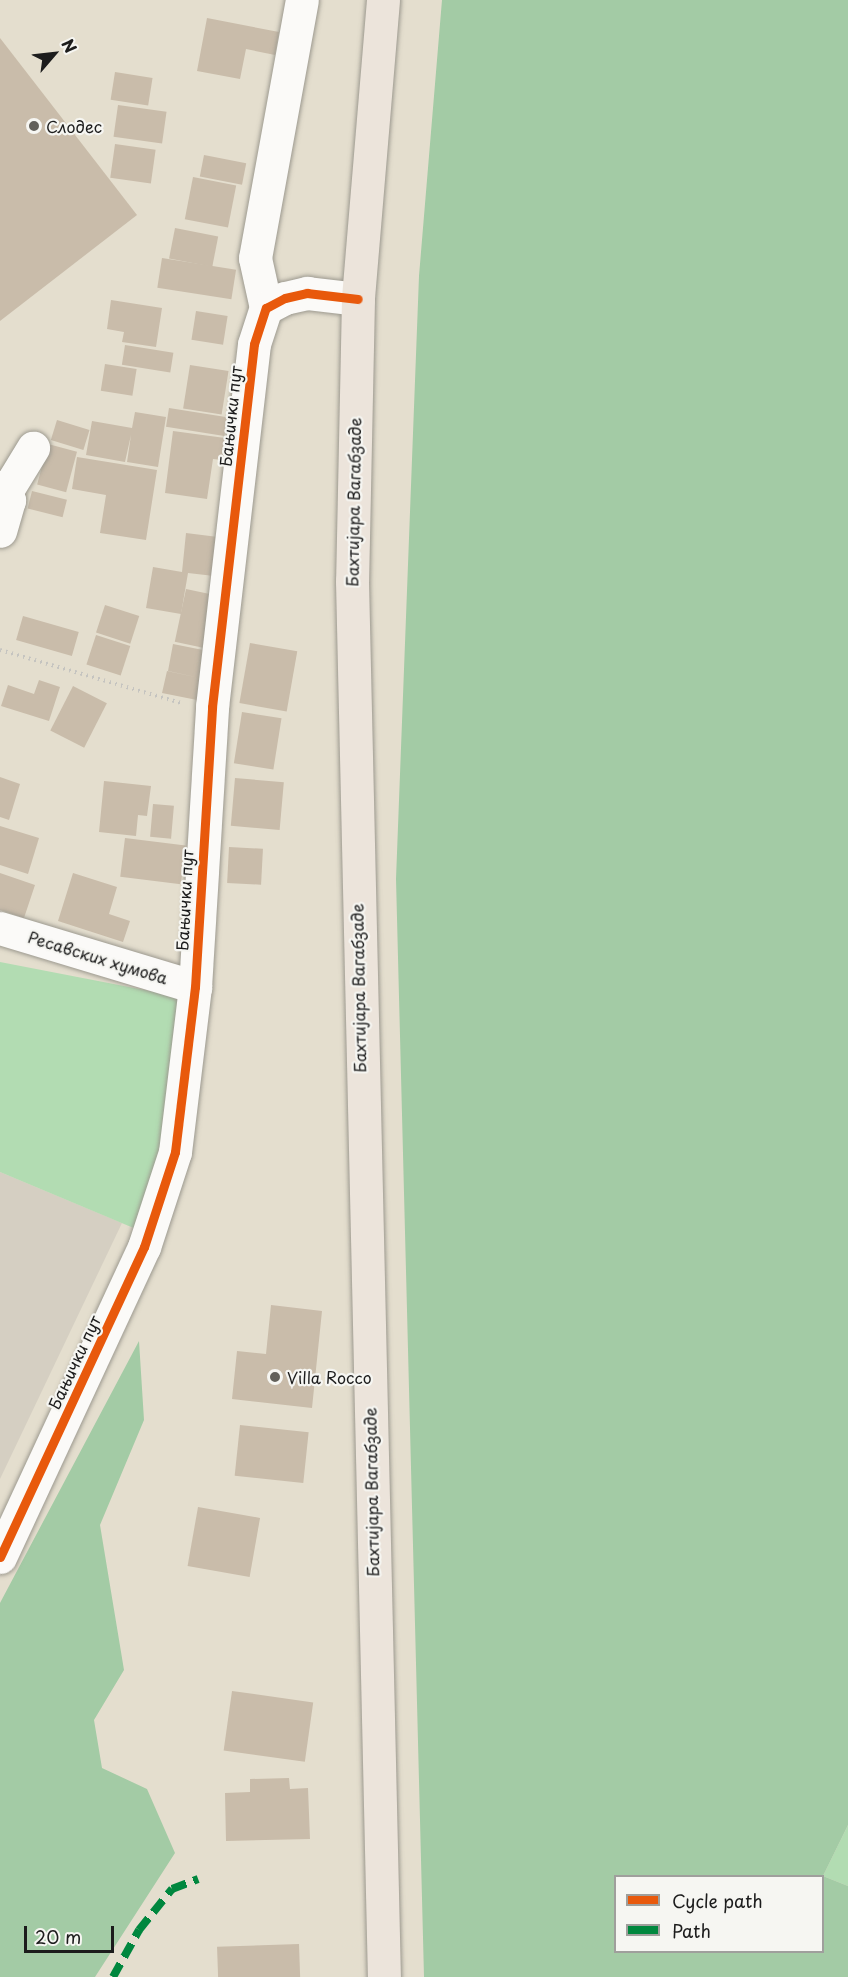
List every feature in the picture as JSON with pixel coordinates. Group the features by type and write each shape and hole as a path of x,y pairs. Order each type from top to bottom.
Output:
{"main road":[{"name":"Бахтијара Вагабзаде","path":"383,0 358,299 353,779 384,1977"}],"street":[{"name":"Бањички пут","path":"0,1557 160,1202 175,1152 195,987 212,707 247,386 266,308 255,258 302,0"},
{"path":"266,308 307,293 358,299"},
{"path":"0,531 9,507 3,490 33,448"},
{"name":"Ресавских хумова","path":"0,928 195,987"}],"path":[{"path":"0,650 93,681 212,707"}],"shaded area":[{"path":"0,1172 122,1223 0,1479"}],"green space":[{"path":"442,0 848,0 848,1825 823,1875 614,1875 614,1953 824,1953 824,1876 848,1886 848,1977 424,1977 396,879 419,276"},
{"path":"0,962 186,998 166,1149 136,1229 0,1172"},
{"path":"139,1341 144,1420 100,1525 124,1670 94,1720 102,1768 147,1789 175,1853 95,1977 0,1977 0,1603"},
{"path":"848,1825 848,1886 823,1875"}],"building":[{"path":"207,18 279,32 275,55 246,49 240,79 197,71"},
{"name":"Слодес","path":"0,38 137,215 0,321"},
{"path":"115,72 153,78 148,106 111,100"},
{"path":"118,105 167,112 162,144 114,137"},
{"path":"115,144 156,150 151,183 110,178"},
{"path":"204,155 246,163 242,185 200,177"},
{"path":"193,177 236,185 228,228 185,219"},
{"path":"175,228 218,236 212,267 169,258"},
{"path":"162,258 236,270 231,299 157,288"},
{"path":"111,300 162,308 156,347 122,342 124,332 107,329"},
{"path":"196,311 228,316 223,345 191,340"},
{"path":"125,345 173,353 170,372 122,365"},
{"path":"105,364 137,369 132,396 101,391"},
{"path":"190,365 229,371 222,415 183,408"},
{"path":"169,408 227,417 224,436 166,427"},
{"path":"135,412 166,417 158,467 127,462 131,435 125,462 86,455 92,421 132,428"},
{"path":"57,420 90,430 83,450 51,440"},
{"path":"173,431 225,438 222,460 213,459 207,499 165,493"},
{"path":"48,444 77,452 66,492 37,485"},
{"path":"77,457 157,470 146,540 100,533 106,495 72,489"},
{"path":"32,491 67,500 63,517 28,508"},
{"path":"186,533 218,537 214,576 188,573 181,614 146,608 153,567 182,572"},
{"path":"186,589 220,596 209,649 175,642"},
{"path":"105,605 139,616 130,644 96,633"},
{"path":"23,616 79,632 72,656 16,640"},
{"path":"96,635 130,646 121,676 86,664"},
{"path":"250,643 297,651 287,711 239,703"},
{"path":"173,644 218,653 207,702 162,693 167,671 200,678 168,671"},
{"path":"39,680 60,687 49,721 1,706 8,685 34,694"},
{"path":"73,686 107,703 84,748 50,731"},
{"path":"242,712 282,718 273,770 234,763"},
{"path":"0,777 20,784 9,820 0,817"},
{"path":"235,778 284,782 280,830 231,826"},
{"path":"104,781 151,786 147,816 138,815 136,836 99,832"},
{"path":"153,804 174,806 171,839 150,837"},
{"path":"0,826 39,838 28,874 0,865"},
{"path":"125,838 186,845 181,884 120,877"},
{"path":"229,847 263,849 261,885 227,883"},
{"path":"0,873 35,885 24,918 0,910"},
{"path":"73,873 117,887 109,914 130,921 123,942 58,921"},
{"name":"Villa Rocco","path":"271,1305 322,1311 312,1408 232,1399 237,1351 266,1354"},
{"path":"240,1425 309,1432 303,1483 235,1476"},
{"path":"198,1507 260,1518 250,1577 188,1566"},
{"path":"232,1691 313,1702 305,1762 224,1750"},
{"path":"289,1778 290,1789 308,1788 310,1839 226,1841 225,1793 250,1792 250,1779"},
{"path":"299,1944 300,1977 218,1977 217,1947"}],"marked path":[{"path":"113,1977 139,1930 172,1889 198,1879"}],"cycle path":[{"path":"0,1557 144,1247 175,1152 195,987 212,707 254,344 266,308 285,298 307,293 358,299"}],"place":[{"name":"Слодес","path":"34,126"},
{"name":"Villa Rocco","path":"275,1377"}]}
